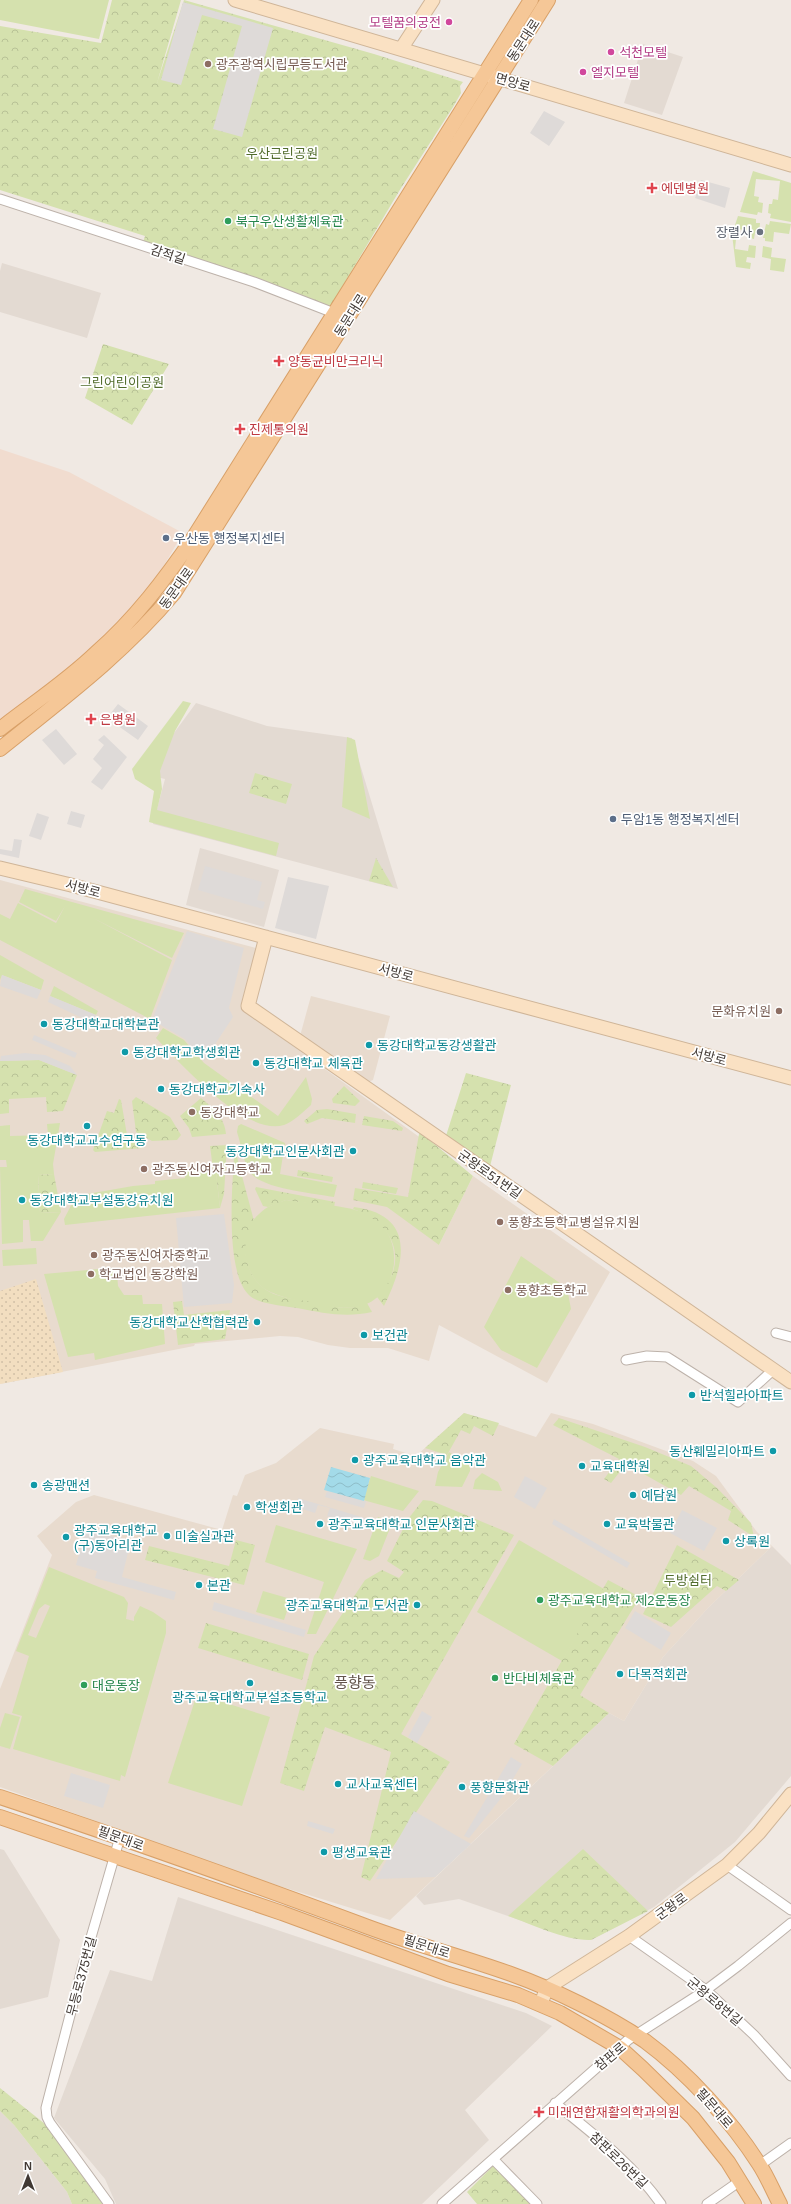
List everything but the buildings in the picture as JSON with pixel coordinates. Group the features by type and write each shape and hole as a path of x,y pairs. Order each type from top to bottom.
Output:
{"main road":[{"name":"면앙로","path":"236,0 791,165"},
{"path":"401,49 433,0"},
{"name":"동문대로","path":"0,748 113,657 156,615 174,593 492,76 531,0"},
{"name":"동문대로","path":"0,728 96,654 148,602 194,537 334,313 492,76 548,0"},
{"name":"서방로","path":"0,868 266,937 791,1078"},
{"name":"군왕로51번길","path":"266,937 248,1006 791,1382"},
{"name":"군왕로","path":"547,1988 630,1936 727,1864 759,1833 791,1794"},
{"name":"필문대로","path":"0,1796 120,1837 361,1925 510,1973 547,1988 636,2035 671,2063 722,2115 760,2165 780,2204"},
{"name":"필문대로","path":"0,1817 282,1913 448,1974 541,2003 620,2048 693,2118 728,2162 754,2204"},
{"path":"541,2003 547,1988"}],"street":[{"name":"감적길","path":"0,200 254,282 334,313"},
{"path":"776,1333 791,1337"},
{"path":"626,1360 647,1356 667,1357 738,1402 773,1370"},
{"name":"무등로375번길","path":"109,2204 47,2117 46,2108 120,1837"},
{"path":"727,1864 791,1910"},
{"name":"참판로","path":"442,2204 494,2160 555,2103 636,2035 706,1990 791,1923"},
{"name":"군왕로8번길","path":"630,1936 706,1990 754,2035 791,2076"},
{"name":"참판로26번길","path":"555,2103 616,2154 642,2180 661,2204"},
{"path":"760,2165 791,2143"},
{"path":"494,2160 538,2204"},
{"path":"707,2204 740,2182"}],"shaded area":[{"path":"183,2 273,28 242,137 213,129 242,26 202,15 181,85 161,80"},
{"path":"643,44 683,57 662,115 624,103"},
{"path":"544,111 565,122 549,146 530,133"},
{"path":"701,180 730,188 725,208 695,198"},
{"path":"2,263 101,293 87,338 0,312 0,271"},
{"path":"0,449 69,472 183,533 147,594 102,640 0,724"},
{"path":"196,703 267,726 352,738 398,889 153,824 165,779 144,774"},
{"path":"118,704 148,726 138,740 107,718"},
{"path":"56,729 77,754 64,765 42,740"},
{"path":"104,735 127,757 102,790 91,782 102,768 93,759 104,745 98,740"},
{"path":"71,811 85,815 81,828 67,824"},
{"path":"37,813 49,817 41,840 29,836"},
{"path":"14,839 22,840 19,858 0,854 0,849 12,851"},
{"path":"200,848 279,870 264,927 186,905"},
{"path":"205,866 262,882 257,900 265,902 263,909 198,890"},
{"path":"288,877 329,886 316,939 275,928"},
{"name":"동강대학교","path":"0,880 256,948 240,1008 429,1144 439,1245 473,1176 610,1272 547,1383 439,1325 429,1361 388,1348 350,1348 328,1345 298,1337 280,1336 195,1344 194,1346 0,1384"},
{"path":"187,931 244,948 229,1008 233,1017 204,1061 185,1039 152,1020"},
{"path":"2,975 41,990 37,999 0,986"},
{"path":"50,996 96,1015 93,1023 48,1002"},
{"path":"311,996 390,1016 373,1080 366,1083 300,1036"},
{"path":"34,1035 77,1053 75,1058 32,1040"},
{"path":"25,1053 45,1055 70,1066 77,1075 39,1060 0,1061 1,1056"},
{"path":"224,1214 234,1285 232,1303 184,1307 176,1218"},
{"path":"464,1413 536,1437 551,1413 593,1424 693,1461 716,1476 757,1532 772,1546 708,1608 663,1657 624,1721 609,1713 390,1920 276,1885 0,1787 0,1689 52,1555 37,1536 76,1502 94,1495 222,1530 233,1495 237,1496 245,1475 276,1463 320,1428 394,1444 393,1449 416,1456"},
{"path":"525,1476 547,1488 535,1509 514,1497"},
{"path":"327,1491 366,1501 364,1508 325,1497"},
{"path":"298,1498 368,1519 365,1527 327,1516 330,1508 318,1505 315,1513 296,1507"},
{"path":"682,1510 717,1528 704,1551 670,1533"},
{"path":"554,1519 630,1563 627,1568 552,1524"},
{"path":"86,1529 131,1541 122,1577 176,1592 174,1600 95,1578 97,1571 76,1565"},
{"path":"772,1546 791,1565 791,1776 735,1842 654,1907 591,1940 568,1937 459,1899 424,1905 416,1896 609,1713 624,1721 663,1657 708,1608"},
{"path":"214,1602 306,1630 304,1637 212,1610"},
{"path":"635,1611 671,1633 661,1650 625,1628"},
{"path":"422,1711 432,1717 417,1743 408,1737"},
{"path":"511,1757 522,1764 502,1797 469,1838 464,1836"},
{"path":"71,1773 110,1785 103,1808 64,1796"},
{"path":"414,1811 471,1844 435,1877 376,1879"},
{"path":"308,1821 335,1829 333,1834 307,1826"},
{"path":"0,1849 4,1850 60,1940 48,1997 0,2009"},
{"path":"178,1897 526,2013 552,2026 465,2110 489,2140 422,2204 116,2204 105,2179 54,2118 110,1970 152,1981"},
{"path":"0,2111 14,2125 67,2192 72,2204 0,2204"}],"green space":[{"path":"0,0 109,0 99,39 0,20"},
{"name":"우산근린공원","path":"112,0 181,0 157,83 184,0 374,54 463,82 460,86 461,93 453,107 401,188 330,307 143,242 145,236 0,190 0,26 101,43"},
{"path":"753,171 791,183 791,222 770,218 771,214 768,213 769,204 772,204 773,199 778,200 780,181 756,179 754,196 759,197 758,202 763,203 762,213 758,212 757,215 740,212"},
{"path":"738,216 756,219 756,223 760,223 759,233 755,233 754,239 750,238 751,231 737,229 735,249 748,251 749,245 756,246 755,258 747,257 746,262 751,263 750,269 736,267 732,234"},
{"path":"770,221 791,224 789,234 774,232 773,242 765,241 765,238 763,238 766,224 769,225"},
{"path":"763,246 772,248 771,257 786,259 784,272 770,270 771,259 762,257"},
{"name":"그린어린이공원","path":"103,344 169,364 132,425 85,398"},
{"path":"183,701 191,703 175,731 160,771 162,789 157,810 279,843 276,856 149,822 154,791 135,779 132,769"},
{"path":"347,737 355,740 370,819 342,807"},
{"path":"255,773 292,784 286,804 249,793"},
{"path":"376,858 393,887 369,881"},
{"path":"25,889 184,933 172,958 93,918 172,960 150,1019 0,940 0,914 10,919 18,903 56,923 65,906 56,921 19,902"},
{"path":"0,955 44,980 41,990 2,975 0,980"},
{"path":"54,986 98,1011 96,1015 50,996"},
{"path":"163,1028 184,1040 204,1063 278,1116 306,1077 312,1099 311,1105 295,1119 284,1125 269,1126 251,1120 233,1109 197,1080 156,1038"},
{"path":"39,1060 77,1075 63,1111 47,1112 46,1097 9,1099 9,1113 0,1114 0,1061"},
{"path":"466,1073 511,1085 488,1174 444,1142"},
{"path":"344,1086 360,1101 355,1106 333,1103 332,1099"},
{"path":"136,1097 170,1117 181,1135 177,1140 152,1141 136,1132 132,1101"},
{"path":"201,1098 221,1118 226,1134 192,1137 189,1128 180,1116"},
{"path":"119,1099 121,1100 127,1135 143,1146 143,1148 95,1152 93,1150 107,1111 114,1113"},
{"path":"327,1109 356,1114 355,1123 322,1118 307,1124 304,1121 317,1110"},
{"path":"364,1116 393,1121 403,1128 402,1131 362,1125"},
{"path":"60,1123 53,1164 54,1174 38,1175 40,1213 61,1212 43,1241 31,1241 29,1220 23,1220 23,1242 2,1244 0,1167 7,1167 6,1160 0,1160 0,1126 10,1125 10,1136 48,1135 47,1124"},
{"path":"241,1124 285,1143 280,1174 337,1185 334,1197 275,1186 255,1177 247,1167 237,1132 238,1126"},
{"path":"421,1133 473,1176 439,1245 387,1207 353,1200 355,1188 408,1197 419,1134"},
{"path":"227,1145 224,1194 220,1208 216,1173 213,1169 210,1146"},
{"path":"237,1157 254,1221 246,1242 246,1253 252,1274 258,1283 266,1290 277,1295 290,1298 347,1308 360,1306 367,1303 372,1312 353,1315 325,1313 266,1303 250,1296 242,1285 233,1251 232,1190 234,1158"},
{"path":"204,1168 216,1173 220,1208 65,1225 64,1219 76,1196 133,1186 155,1184 155,1181 185,1178 184,1170"},
{"path":"298,1170 333,1177 332,1182 297,1176"},
{"path":"54,1174 61,1212 40,1213 38,1175"},
{"path":"363,1182 398,1188 396,1194 362,1188"},
{"path":"256,1187 335,1202 334,1207 286,1200 268,1207 263,1206 255,1189"},
{"path":"286,1200 351,1209 369,1215 381,1224 389,1236 394,1250 394,1265 390,1279 383,1291 372,1301 358,1307 349,1308 323,1306 294,1300 280,1296 262,1287 250,1271 246,1261 245,1240 252,1222 262,1211 272,1205"},
{"path":"354,1207 374,1212 388,1220 397,1231 400,1244 400,1258 397,1274 384,1306 377,1297 387,1284 393,1271 395,1258 394,1246 388,1234 380,1224 353,1209"},
{"path":"36,1248 37,1264 3,1266 2,1250"},
{"path":"521,1256 567,1288 571,1309 537,1368 501,1350 484,1327"},
{"path":"110,1268 117,1274 118,1286 124,1295 142,1295 143,1304 162,1304 165,1344 95,1360 94,1353 68,1357 44,1274"},
{"path":"182,1301 184,1315 230,1310 225,1339 178,1345 173,1302"},
{"path":"464,1413 499,1423 493,1436 474,1426 470,1434 461,1430 447,1455 425,1448"},
{"path":"559,1418 645,1447 691,1466 717,1488 751,1523 754,1537 728,1520 731,1511 689,1486 681,1495 626,1464 611,1483 604,1479 619,1459 553,1425"},
{"path":"449,1452 470,1466 470,1471 462,1487 435,1486 438,1472"},
{"path":"482,1473 498,1482 502,1491 473,1489 475,1480"},
{"path":"371,1476 419,1491 403,1511 363,1500"},
{"path":"423,1500 432,1501 514,1535 401,1734 450,1762 370,1881 361,1877 391,1752 325,1727 304,1791 280,1783 314,1656 365,1580 382,1570 399,1578 404,1572 387,1561 408,1519"},
{"path":"378,1517 392,1523 379,1556 370,1561 363,1559"},
{"path":"276,1525 357,1549 316,1634 307,1634 324,1582 265,1562"},
{"path":"236,1540 255,1545 244,1585 145,1560 149,1546 229,1566"},
{"name":"광주교육대학교 제2운동장","path":"519,1540 604,1589 562,1661 477,1612"},
{"name":"두방쉼터","path":"677,1545 739,1580 726,1591 717,1586 671,1627 643,1614"},
{"name":"대운동장","path":"49,1567 124,1597 128,1603 126,1619 134,1621 134,1617 140,1606 153,1612 166,1621 166,1633 125,1777 121,1775 120,1781 13,1749 22,1716 12,1713 29,1656 16,1651","holes":["45,1604 50,1606 36,1638 28,1635 39,1609"]},
{"path":"608,1580 640,1597 580,1695 609,1713 553,1766 514,1744"},
{"path":"263,1591 291,1599 284,1620 256,1612"},
{"path":"206,1623 309,1654 302,1680 198,1648"},
{"path":"197,1694 270,1717 242,1806 168,1783"},
{"path":"5,1713 20,1717 10,1749 0,1746 0,1728"},
{"path":"583,1849 648,1911 591,1940 581,1940 560,1935 508,1916"},
{"path":"0,2088 50,2128 107,2204 72,2204 67,2192 14,2125 0,2111"},
{"path":"494,2165 531,2204 477,2204 467,2192"}],"sand":[{"path":"36,1279 63,1372 0,1384 0,1291"}],"water":[{"path":"331,1467 370,1478 364,1501 324,1490"}],"place":[{"name":"모텔꿈의궁전","path":"449,22"},
{"name":"석천모텔","path":"611,52"},
{"name":"광주광역시립무등도서관","path":"208,64"},
{"name":"엘지모텔","path":"583,72"},
{"name":"에덴병원","path":"652,188"},
{"name":"북구우산생활체육관","path":"228,221"},
{"name":"장렬사","path":"760,232"},
{"name":"양동균비만크리닉","path":"279,361"},
{"name":"진제통의원","path":"240,429"},
{"name":"우산동 행정복지센터","path":"166,538"},
{"name":"은병원","path":"91,719"},
{"name":"두암1동 행정복지센터","path":"613,819"},
{"name":"문화유치원","path":"779,1011"},
{"name":"동강대학교대학본관","path":"44,1024"},
{"name":"동강대학교동강생활관","path":"369,1045"},
{"name":"동강대학교학생회관","path":"125,1052"},
{"name":"동강대학교 체육관","path":"256,1063"},
{"name":"동강대학교기숙사","path":"161,1089"},
{"name":"동강대학교","path":"192,1112"},
{"name":"동강대학교교수연구동","path":"87,1126"},
{"name":"동강대학교인문사회관","path":"353,1151"},
{"name":"광주동신여자고등학교","path":"144,1169"},
{"name":"동강대학교부설동강유치원","path":"22,1200"},
{"name":"풍향초등학교병설유치원","path":"500,1222"},
{"name":"광주동신여자중학교","path":"94,1255"},
{"name":"학교법인 동강학원","path":"91,1274"},
{"name":"풍향초등학교","path":"508,1290"},
{"name":"동강대학교산학협력관","path":"257,1322"},
{"name":"보건관","path":"364,1335"},
{"name":"반석힐라아파트","path":"692,1395"},
{"name":"동산훼밀리아파트","path":"773,1451"},
{"name":"광주교육대학교 음악관","path":"355,1460"},
{"name":"교육대학원","path":"582,1466"},
{"name":"송광맨션","path":"34,1485"},
{"name":"예담원","path":"633,1495"},
{"name":"학생회관","path":"247,1507"},
{"name":"광주교육대학교 인문사회관","path":"320,1524"},
{"name":"교육박물관","path":"607,1524"},
{"name":"미술실과관","path":"167,1536"},
{"name":"광주교육대학교 (구)동아리관","path":"66,1537"},
{"name":"상록원","path":"726,1541"},
{"name":"본관","path":"199,1585"},
{"name":"광주교육대학교 제2운동장","path":"540,1600"},
{"name":"광주교육대학교 도서관","path":"417,1605"},
{"name":"다목적회관","path":"620,1674"},
{"name":"반다비체육관","path":"495,1678"},
{"name":"광주교육대학교부설초등학교","path":"250,1683"},
{"name":"대운동장","path":"84,1685"},
{"name":"교사교육센터","path":"338,1784"},
{"name":"풍향문화관","path":"462,1787"},
{"name":"평생교육관","path":"324,1852"},
{"name":"미래연합재활의학과의원","path":"539,2112"}],"district":[{"name":"풍향동","path":"355,1683"}]}
